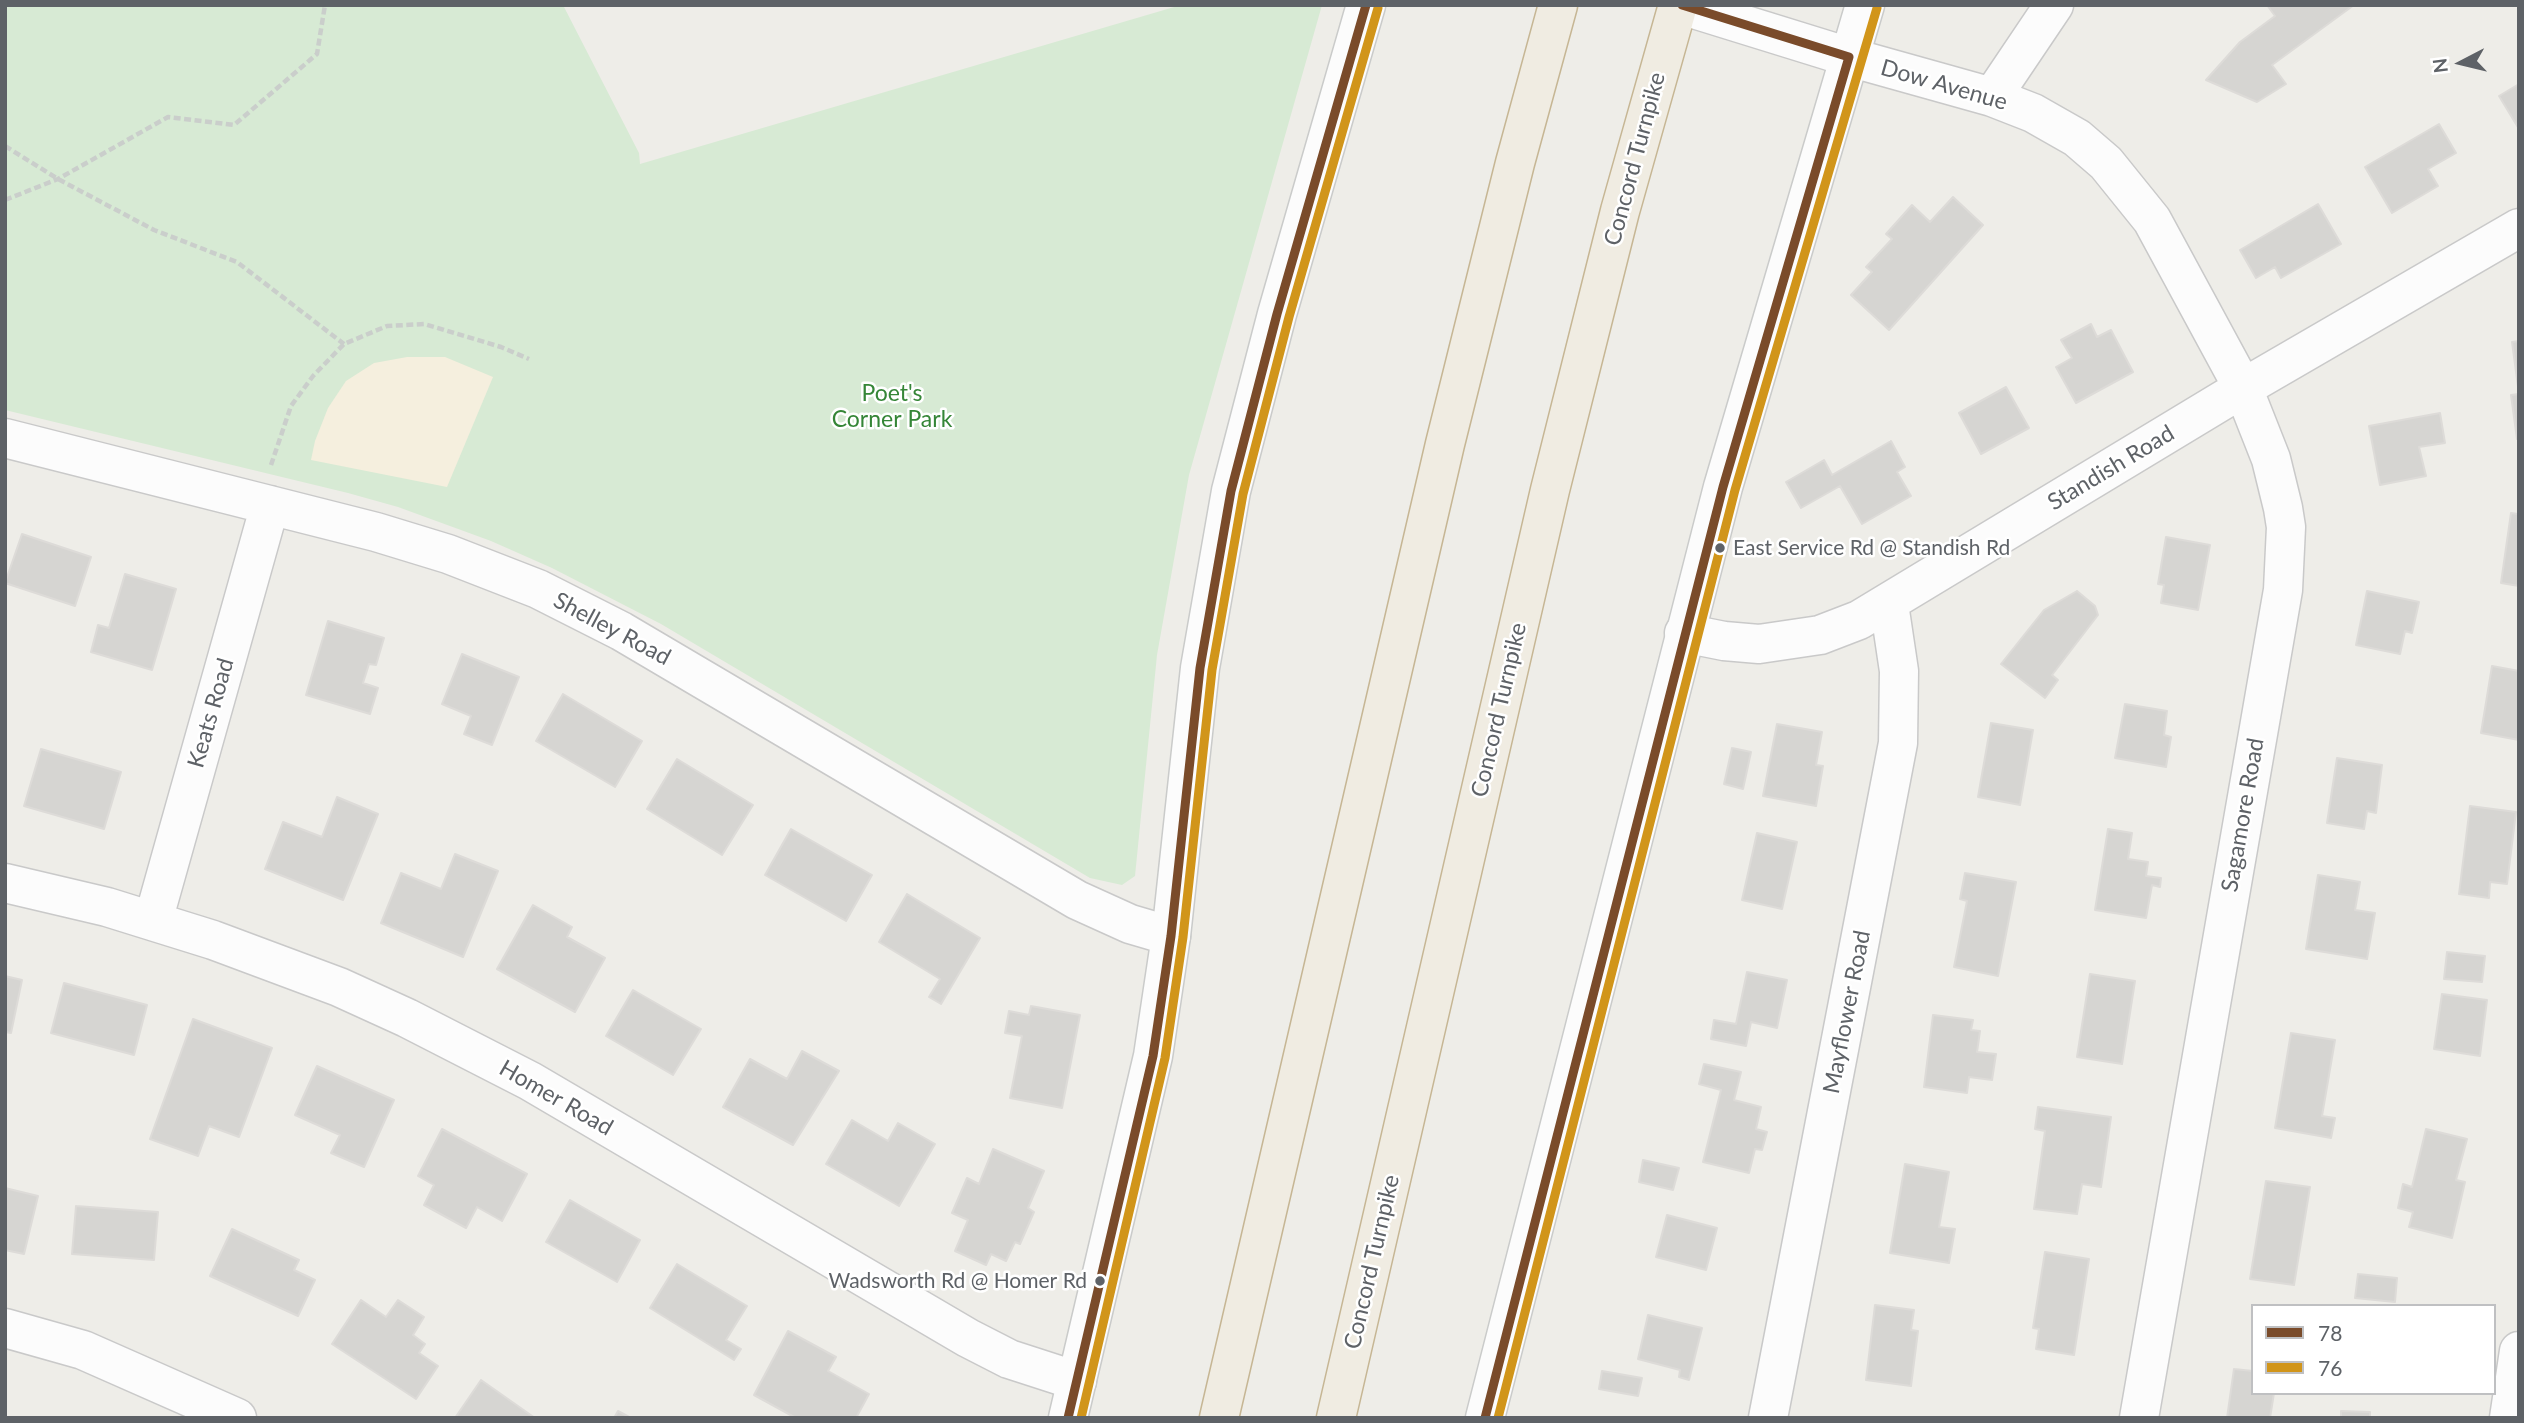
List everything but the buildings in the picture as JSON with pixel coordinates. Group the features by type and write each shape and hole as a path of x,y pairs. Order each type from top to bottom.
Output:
{"highway":[{"path":"1546,5 1546,48"},
{"path":"1219,1418 1445,444 1558,5"},
{"name":"Concord Turnpike","path":"1336,1418 1550,490 1620,211 1680,5"}],"street":[{"path":"1068,1418 1153,1056 1171,936 1200,668 1231,491 1277,314 1366,5"},
{"name":"Dow Avenue","path":"1680,5 1849,57 1993,97 2049,120 2092,150 2126,186 2161,235"},
{"path":"1485,1418 1684,633 1742,416 1865,5"},
{"path":"1993,97 2054,5"},
{"name":"Standish Road","path":"1684,633 1742,644 1781,642 1840,628 1889,604 2243,388 2519,228"},
{"name":"Sagamore Road","path":"2139,1418 2286,569 2286,527 2278,486 2243,388 2161,235"},
{"name":"Shelley Road","path":"5,438 265,503 448,554 568,603 649,647 1077,900 1130,924 1171,936"},
{"name":"Keats Road","path":"153,921 265,503"},
{"name":"Mayflower Road","path":"1768,1418 1896,760 1899,680 1889,604"},
{"name":"Homer Road","path":"5,883 153,921 339,987 469,1048 968,1338 1009,1359 1077,1381"},
{"path":"5,1328 83,1350 237,1418"},
{"path":"2509,1418 2519,1351"}],"path":[{"path":"5,200 58,179 169,117 234,125 317,54 325,5"},
{"path":"5,146 58,179 155,230 237,262 344,344"},
{"path":"265,503 291,406 313,376 344,344 387,326 424,324 501,347 529,359"}],"green space":[{"name":"Poet's Corner Park","path":"5,5 563,5 639,153 640,164 1181,5 1322,5 1189,475 1157,655 1135,876 1122,885 1090,878 661,624 552,568 491,541 398,507 348,493 5,410"}],"sand":[{"path":"407,357 445,357 493,377 447,487 311,460 315,441 328,408 346,381 374,363"}],"transit line":[{"name":"78","path":"1068,1418 1153,1056 1171,936 1200,668 1231,491 1277,314 1366,5"},
{"name":"78","path":"1485,1418 1723,487 1849,57 1682,5"},
{"name":"76","path":"1081,1418 1165,1058 1183,937 1212,670 1243,494 1289,317 1378,8"},
{"name":"76","path":"1498,1418 1735,490 1877,8"}],"place":[{"name":"East Service Rd @ Standish Rd","path":"1720,548"},
{"name":"Wadsworth Rd @ Homer Rd","path":"1100,1281"}]}
